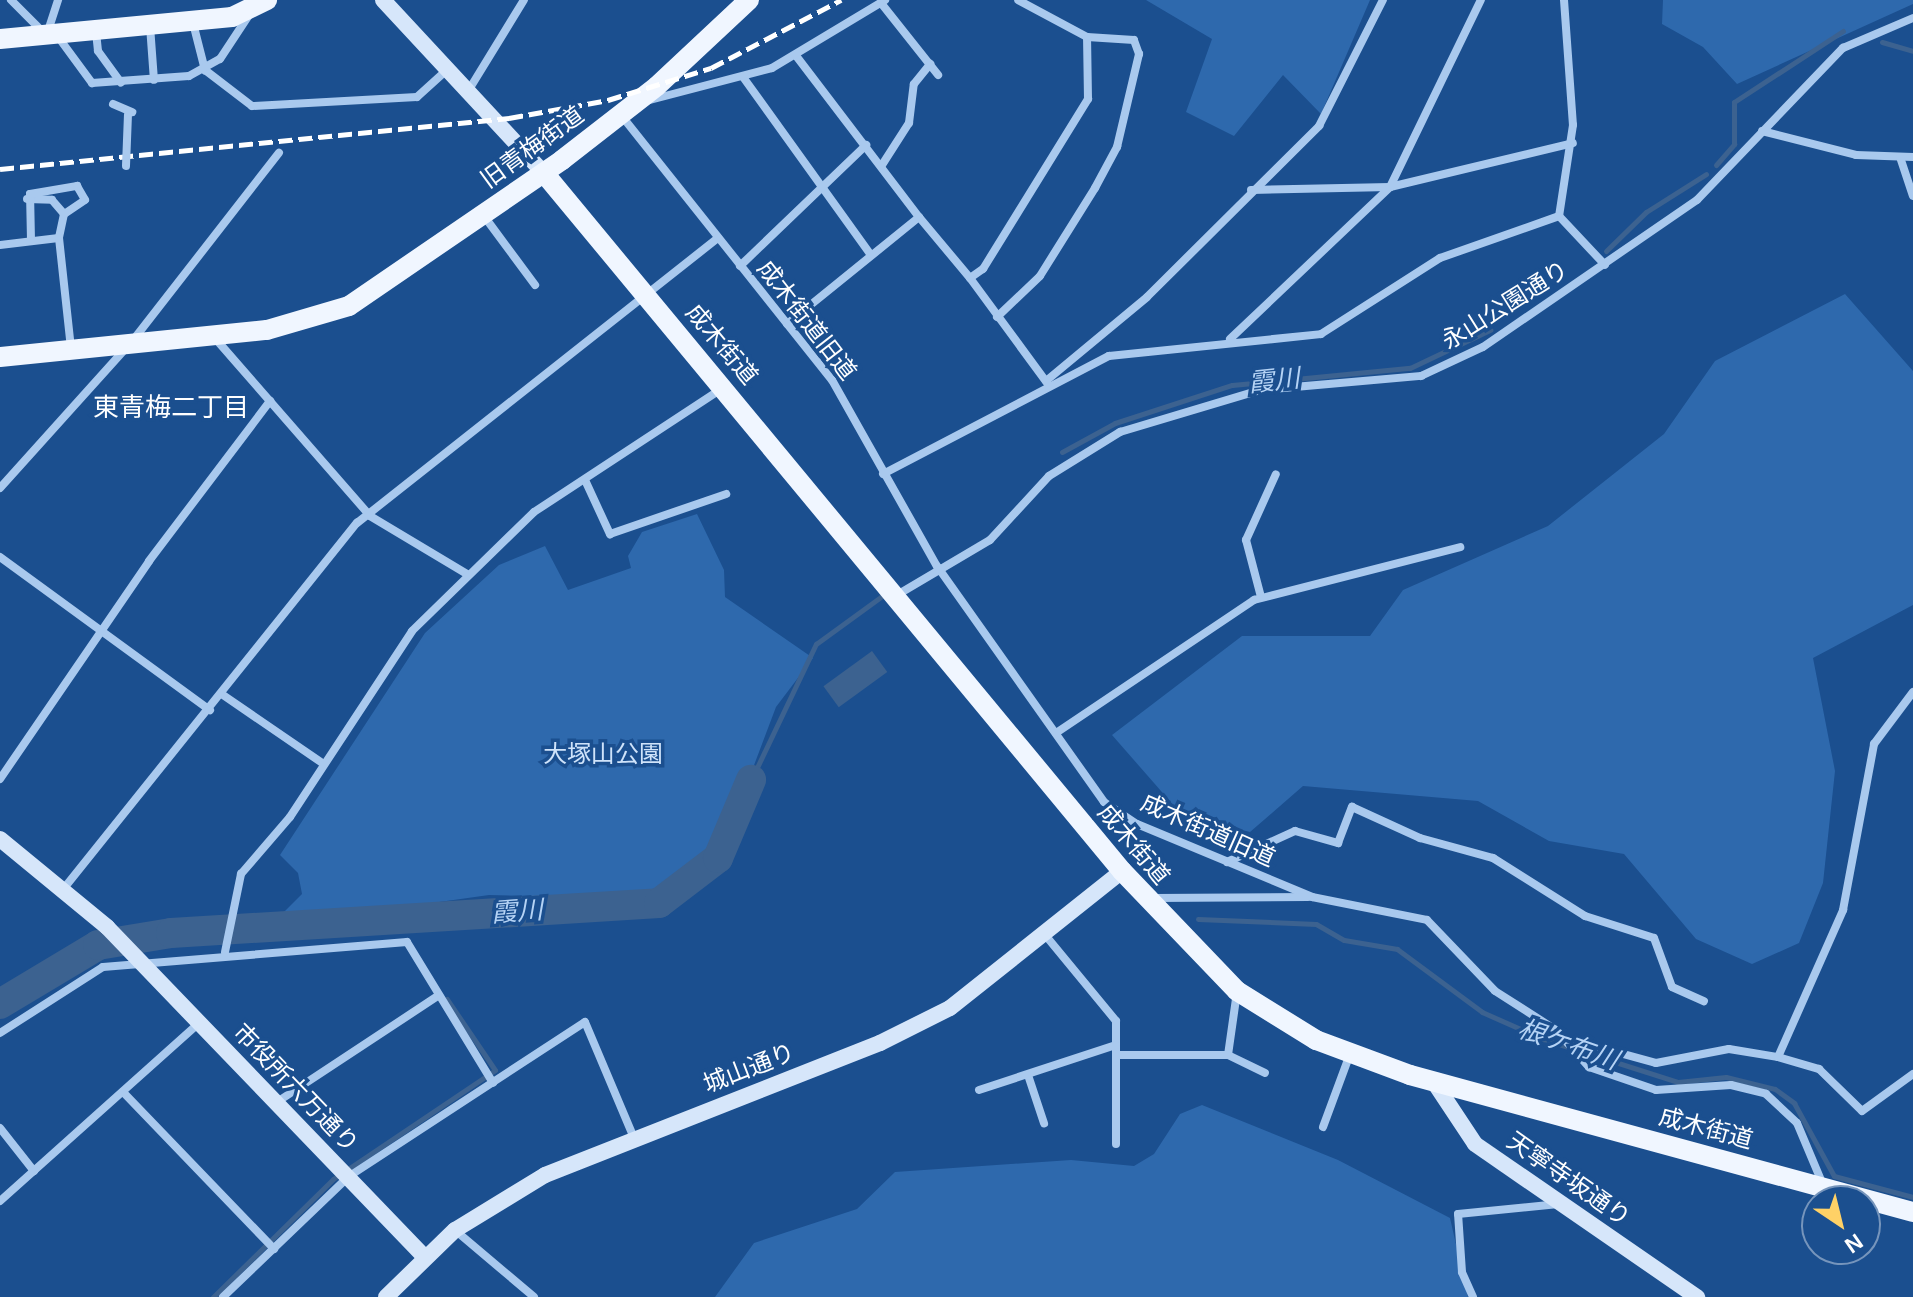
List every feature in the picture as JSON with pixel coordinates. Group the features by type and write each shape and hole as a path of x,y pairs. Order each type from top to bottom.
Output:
{"main road":[{"name":"旧青梅街道","path":"213,336 296,324 330,314 380,290 629,108 749,0"},
{"path":"0,39 192,22 259,6"},
{"name":"成木街道","path":"544,173 1122,871 1237,991 1350,1054 1434,1082 1813,1185"},
{"path":"0,357 213,336"},
{"name":"成木街道","path":"1881,1203 1913,1212"}],"street":[{"path":"11,0 52,35 92,83 154,80 205,70 237,40 259,6"},
{"path":"52,35 58,0"},
{"path":"470,88 524,0"},
{"path":"997,317 1055,256 1117,147 1139,47 1087,37 1018,0"},
{"path":"1047,382 1140,305 1250,190 1326,118 1383,0"},
{"path":"1230,340 1390,187 1481,0"},
{"path":"1559,216 1573,143 1564,0"},
{"path":"629,108 743,77 797,57 883,2 938,75"},
{"path":"390,3 544,173"},
{"name":"永山公園通り","path":"896,596 937,566 982,545 1049,476 1120,432 1260,390 1421,376 1483,347 1697,200 1843,48 1913,18"},
{"path":"192,22 205,70 252,106 417,97 450,66"},
{"path":"150,26 154,80"},
{"path":"96,31 98,51 121,83"},
{"path":"970,278 1013,230 1088,99 1087,37"},
{"path":"797,57 1047,382"},
{"path":"882,165 909,123 914,84 930,64"},
{"path":"743,77 871,255"},
{"path":"113,104 130,114 126,166"},
{"name":"成木街道旧道","path":"629,108 718,238 838,389 937,566 1104,802 1227,862 1312,897 1427,920 1495,991 1564,1037 1577,1056 1646,1089 1731,1085 1766,1094 1797,1123 1823,1185"},
{"path":"1762,131 1856,155 1913,157"},
{"path":"1250,190 1390,187 1573,143"},
{"path":"740,266 866,145"},
{"path":"0,488 201,262 279,153"},
{"path":"1900,157 1913,196"},
{"path":"31,240 27,199 35,190 82,188 81,205 64,214"},
{"path":"27,199 52,200 64,214"},
{"path":"64,214 59,238 71,350"},
{"path":"484,215 535,285"},
{"path":"1559,216 1605,265"},
{"path":"883,474 1047,382 1133,349 1321,334 1440,258 1559,216"},
{"path":"787,324 919,217"},
{"path":"0,245 59,238"},
{"path":"0,839 65,887 223,695 357,523 370,516 718,238"},
{"path":"213,336 370,516 467,574"},
{"path":"226,948 241,874 273,841 321,762 412,631 534,512 724,387"},
{"path":"0,779 102,630 270,401"},
{"path":"1261,597 1246,540 1276,474"},
{"path":"585,480 610,534 726,494"},
{"path":"1056,733 1261,597 1460,547"},
{"path":"0,557 210,710"},
{"path":"1778,1057 1843,910 1874,744 1913,692"},
{"path":"223,695 321,762"},
{"path":"1227,862 1295,831 1338,843 1352,807 1420,838 1493,858 1585,916 1654,938 1672,987 1704,1001"},
{"name":"城山通り","path":"386,1297 455,1230 545,1175 918,1025 1046,936 1122,871"},
{"name":"市役所六万通り","path":"65,887 136,956 425,1257"},
{"path":"1145,898 1312,897"},
{"path":"1046,936 1116,1021 1116,1144"},
{"path":"0,1033 103,967 136,956 226,948 407,942 492,1082"},
{"path":"1228,1055 1237,991"},
{"path":"277,1102 439,995"},
{"path":"223,1297 344,1172 585,1022 634,1138"},
{"path":"0,1201 199,1023"},
{"path":"1564,1037 1656,1063 1729,1049 1778,1057 1819,1069 1862,1111 1913,1074"},
{"path":"979,1090 1116,1045"},
{"path":"1323,1127 1350,1054"},
{"path":"1116,1055 1228,1055 1265,1073"},
{"path":"1028,1075 1044,1123"},
{"name":"天寧寺坂通り","path":"1434,1082 1475,1144 1697,1297"},
{"path":"123,1092 273,1248"},
{"path":"0,1128 34,1171"},
{"path":"1473,1297 1462,1272 1458,1214 1561,1204"},
{"path":"455,1230 534,1297"}],"green space":[{"path":"1146,0 1370,0 1321,114 1283,75 1234,136 1186,112 1212,39"},
{"path":"1663,0 1913,0 1913,4 1737,84 1703,47 1662,24"},
{"path":"1845,294 1913,371 1913,605 1813,658 1835,771 1823,883 1799,943 1752,964 1696,939 1624,854 1549,841 1478,801 1303,786 1250,832 1182,815 1112,735 1242,636 1370,636 1403,590 1548,526 1664,434 1715,361"},
{"name":"大塚山公園","path":"697,514 724,570 725,597 813,658 776,707 716,866 658,900 489,895 283,924 282,914 302,894 298,873 280,855 425,633 499,565 545,546 568,590 631,568 628,556 642,532"},
{"path":"1202,1105 1338,1160 1450,1218 1468,1297 715,1297 754,1243 857,1209 895,1172 1071,1160 1134,1166 1154,1154 1180,1114"}],"shaded area":[{"path":"872,651 887,672 839,707 823,686"}],"waterway":[{"name":"霞川","path":"1716,165 1734,144 1734,102 1843,31"},
{"name":"霞川","path":"1882,42 1913,51"},
{"name":"霞川","path":"1606,251 1646,212 1706,174"},
{"name":"霞川","path":"1062,452 1115,423 1232,385 1410,368 1490,330"},
{"name":"霞川","path":"751,780 816,644 882,596"},
{"name":"霞川","path":"0,1004 98,945 171,933 659,903 718,858 751,780"},
{"name":"根ケ布川","path":"1198,919 1316,924 1344,940 1397,949 1482,1012 1543,1039 1678,1082 1726,1077 1775,1089 1794,1103 1834,1176 1913,1197"},
{"path":"213,1297 333,1179 495,1070 447,999"}],"railway":[{"path":"0,169 509,118 608,100 711,68 841,0"}],"district":[{"name":"東青梅二丁目","path":"171,408"}]}
